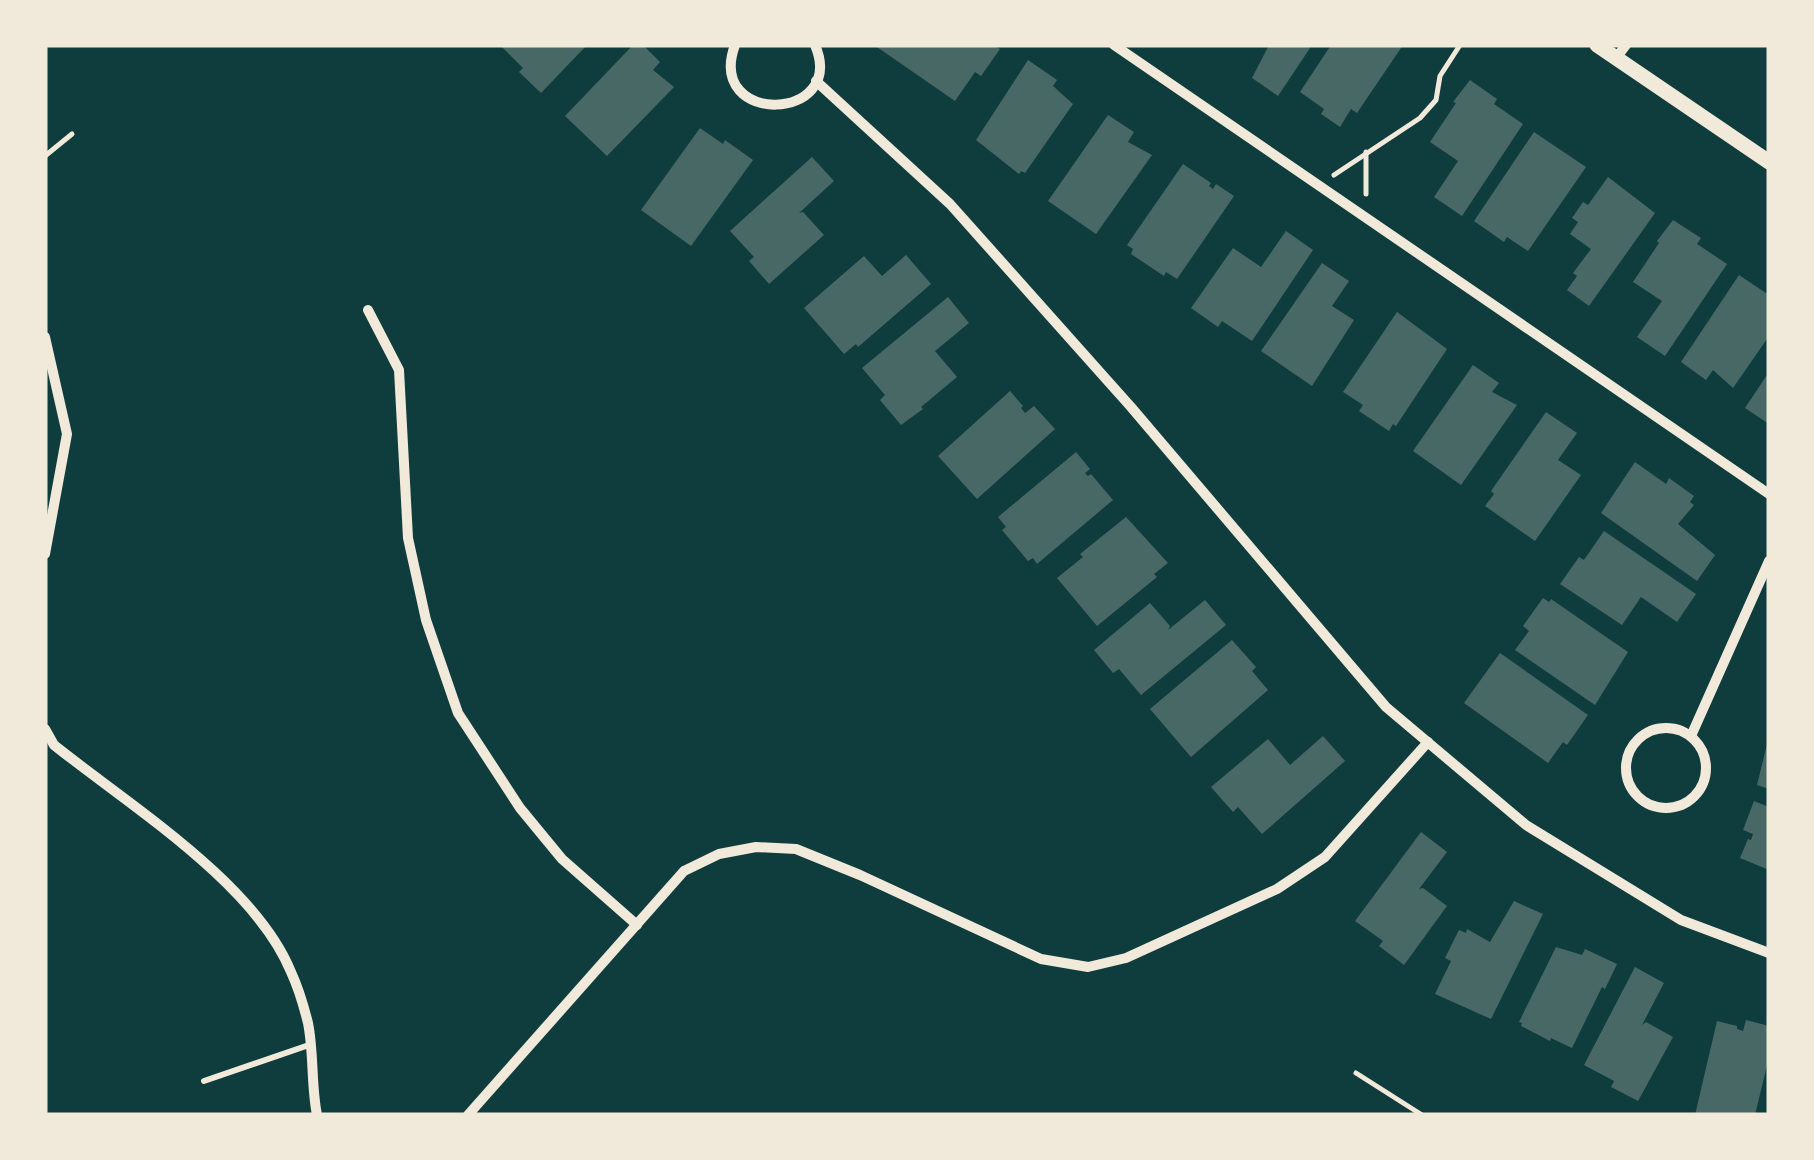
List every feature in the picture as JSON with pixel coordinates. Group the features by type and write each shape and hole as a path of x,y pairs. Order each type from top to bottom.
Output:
{"street":[{"path":"735,45 731,67 735,81 743,93 768,106 796,102 816,81 820,68 815,45"},
{"path":"1114,45 1769,494"},
{"path":"1597,45 1621,52 1769,162"},
{"path":"816,81 950,204 1130,406 1386,706 1526,825 1681,920 1769,953"},
{"path":"368,310 399,370 408,538 426,620 458,712 520,808 562,859 637,925"},
{"path":"45,337 67,434 45,554"},
{"path":"1691,736 1769,561"},
{"path":"45,728 54,744 190,850 247,901 290,969 308,1024 317,1115"},
{"path":"1669,728 1691,736 1702,748 1707,762 1700,792 1688,803 1674,808 1658,808 1644,802 1628,780 1626,766 1636,741 1656,729 1669,728"},
{"path":"468,1115 684,871 719,854 756,847 796,849 1041,959 1088,967 1126,958 1277,890 1325,857 1428,742"}],"lane":[{"path":"204,1081 309,1046"}],"path":[{"path":"1319,185 1420,118 1436,100 1440,76 1460,45"},
{"path":"45,156 72,134"},
{"path":"1365,217 1366,152"},
{"path":"1356,1072 1422,1115"}],"building":[{"path":"500,45 587,45 541,93 519,72 523,68"},
{"path":"633,45 643,45 660,62 653,70 674,87 607,156 565,116"},
{"path":"874,45 993,45 1000,49 981,76 975,72 955,101"},
{"path":"1269,45 1312,45 1278,96 1252,78"},
{"path":"1331,45 1403,45 1357,113 1351,109 1340,127 1321,114 1324,109 1300,92"},
{"path":"1028,60 1057,80 1053,86 1073,104 1025,173 1019,174 976,140"},
{"path":"1470,80 1497,99 1494,104 1523,124 1462,216 1434,197 1458,161 1430,142"},
{"path":"1108,115 1134,132 1128,142 1152,155 1096,234 1048,201"},
{"path":"700,128 753,160 691,246 641,210"},
{"path":"1534,132 1586,167 1528,251 1507,237 1504,242 1474,221"},
{"path":"812,157 834,181 799,213 803,212 824,235 769,284 749,261 754,257 730,231"},
{"path":"1183,164 1211,183 1213,189 1216,184 1234,196 1177,279 1166,272 1164,276 1131,254 1133,249 1127,245"},
{"path":"1608,177 1655,213 1589,306 1567,290 1577,276 1573,273 1591,249 1570,234 1578,222 1572,218 1583,202 1588,205"},
{"path":"1673,220 1701,238 1697,244 1727,264 1665,356 1637,337 1662,301 1633,282"},
{"path":"1286,231 1313,250 1252,341 1222,321 1218,327 1191,308 1233,248 1261,267"},
{"path":"906,255 931,284 858,347 856,344 844,354 804,308 864,256 882,276"},
{"path":"1322,263 1349,281 1332,306 1354,320 1312,386 1261,351"},
{"path":"1739,275 1769,295 1769,336 1733,388 1713,370 1706,380 1681,362"},
{"path":"948,297 969,323 935,351 957,377 901,425 880,400 885,395 862,368"},
{"path":"1397,312 1447,349 1389,431 1359,411 1363,405 1343,392"},
{"path":"1473,365 1499,383 1492,392 1517,405 1461,485 1413,451"},
{"path":"1769,372 1769,424 1745,408"},
{"path":"1010,391 1025,413 1034,406 1055,429 977,499 938,456"},
{"path":"1546,412 1577,433 1558,460 1581,475 1535,541 1485,506 1494,494 1491,491"},
{"path":"1076,452 1090,469 1085,473 1091,474 1113,500 1037,564 1033,558 1028,561 1002,530 1006,527 998,517"},
{"path":"1635,462 1666,484 1669,478 1694,496 1690,502 1694,505 1678,524 1715,555 1697,581 1601,513"},
{"path":"1126,517 1168,563 1154,574 1157,577 1097,626 1057,578"},
{"path":"1604,531 1696,594 1677,622 1641,597 1622,625 1560,584 1579,557 1584,560"},
{"path":"1543,598 1549,602 1551,599 1628,652 1595,705 1515,650 1529,631 1523,626"},
{"path":"1205,600 1226,625 1141,695 1119,669 1113,673 1094,650 1150,603 1170,626 1168,630"},
{"path":"1232,640 1256,667 1252,671 1268,690 1191,757 1150,709"},
{"path":"1500,653 1588,715 1567,745 1563,742 1548,763 1464,703"},
{"path":"1323,736 1345,761 1262,834 1238,807 1233,812 1211,787 1268,739 1290,765"},
{"path":"1769,736 1769,789 1757,785"},
{"path":"1754,801 1769,807 1769,870 1740,858 1753,834 1743,830"},
{"path":"1421,832 1447,852 1419,889 1447,906 1404,965 1379,946 1383,941 1355,921"},
{"path":"1514,901 1543,914 1491,1019 1435,994 1451,961 1445,958 1459,930 1466,933 1467,929 1490,942"},
{"path":"1556,947 1582,955 1585,949 1617,964 1572,1048 1551,1038 1550,1041 1519,1022"},
{"path":"1635,967 1664,983 1642,1025 1646,1022 1673,1037 1638,1101 1611,1087 1614,1081 1584,1065"},
{"path":"1746,1020 1769,1026 1769,1057 1755,1115 1695,1115 1717,1021 1743,1031"}]}
